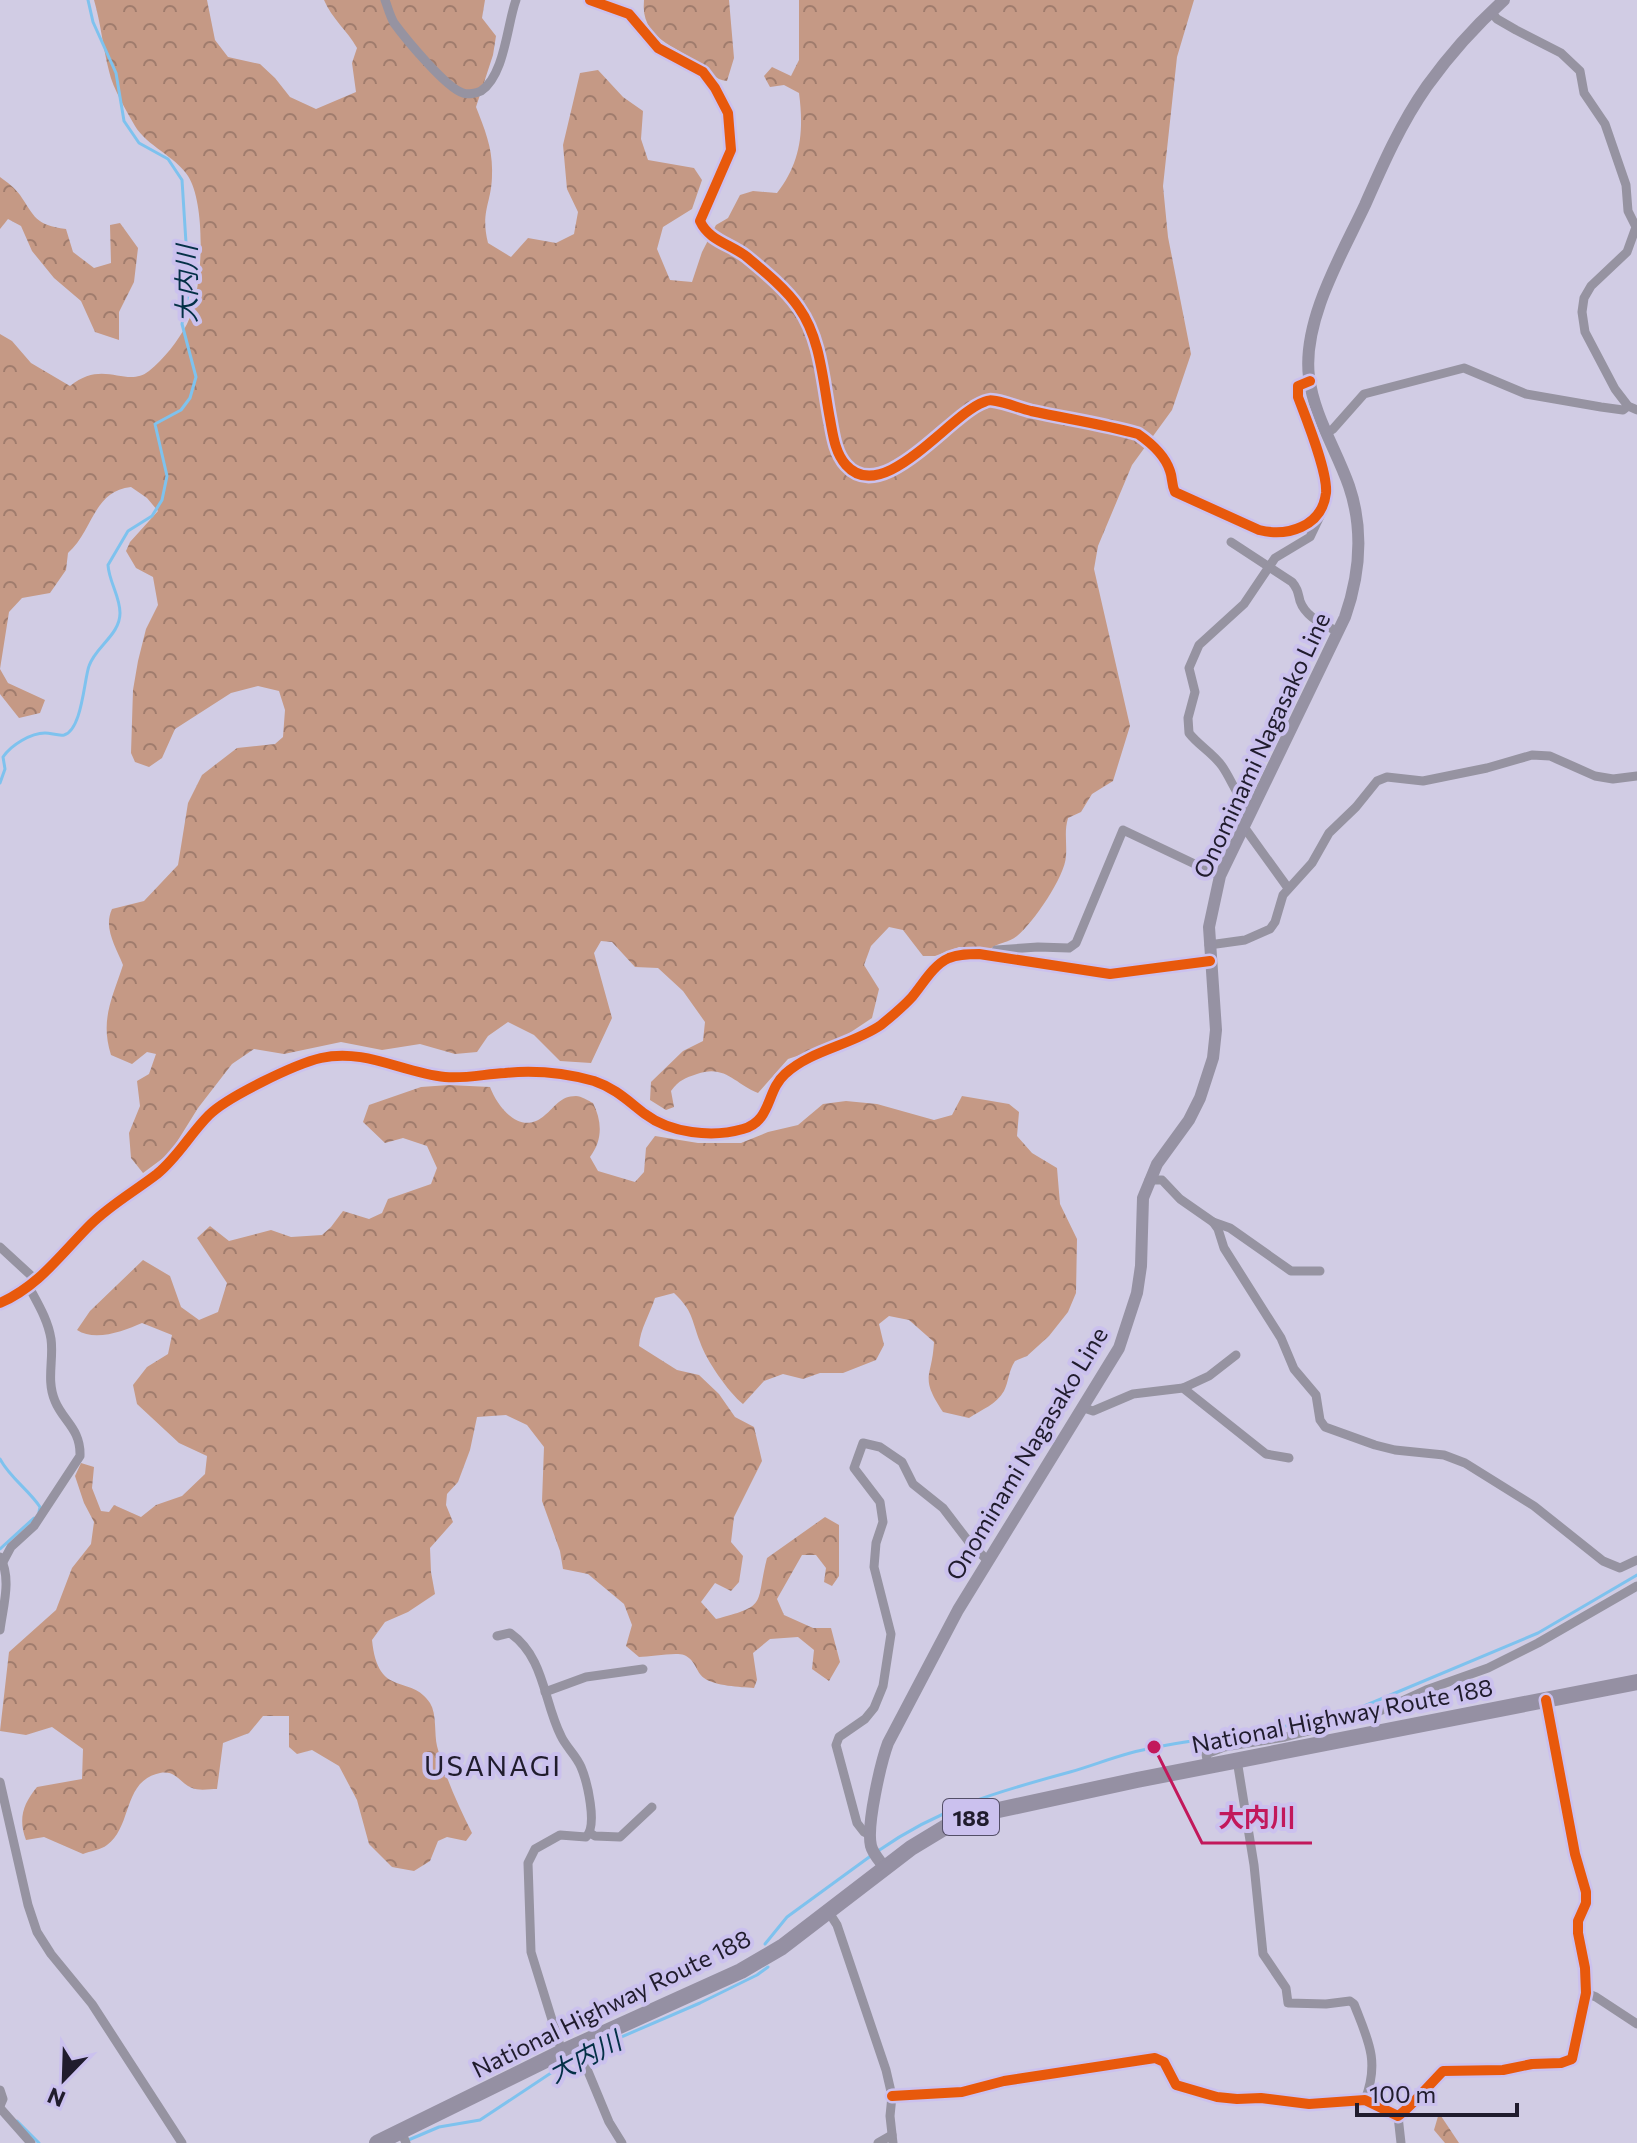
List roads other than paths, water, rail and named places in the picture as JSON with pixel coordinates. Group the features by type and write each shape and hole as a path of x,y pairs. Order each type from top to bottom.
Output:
{"highway":[{"name":"National Highway Route 188","path":"377,2143 404,2137 570,2048 741,1971 782,1947 828,1911 876,1853 911,1848 944,1828 980,1814 1637,1682"}],"main road":[{"name":"Onominami Nagasako Line","path":"876,1853 882,1759 888,1743 945,1633 1119,1348 1137,1293 1142,1209 1149,1180 1189,1120 1207,1080 1216,1030 1209,945 1212,906 1220,876 1338,632 1354,592 1358,524 1348,484 1326,433 1310,381 1309,350 1322,300 1388,154 1427,87 1457,48 1504,0"}],"street":[{"path":"385,0 393,20 412,46 456,89 470,94 481,91 491,79 508,38 516,0"},
{"path":"590,0 629,14 658,48 703,72 715,88 728,113 731,150 700,221 704,230 747,257 799,308 814,338 834,441 846,465 857,473 877,476 931,444 971,407 988,400 1138,434 1152,444 1162,457 1171,472 1175,492 1259,530 1271,533 1294,530 1307,525 1321,507 1326,493 1324,473 1298,397 1298,386 1310,381"},
{"path":"1491,12 1516,30 1561,53 1580,71 1584,93 1605,124 1626,185 1628,211 1636,227 1627,252 1591,286 1584,298 1582,312 1585,332 1615,389 1633,408"},
{"path":"1326,433 1364,394 1464,368 1526,394 1623,410 1633,408"},
{"path":"1252,809 1241,799 1237,787 1220,763 1189,733 1188,718 1195,692 1189,668 1199,645 1244,604 1268,568 1283,552 1310,537 1322,512 1321,507"},
{"path":"1231,542 1292,582 1313,618 1338,632"},
{"path":"1209,945 1245,940 1270,929 1288,888 1305,873 1329,833 1377,781 1387,777 1423,781 1532,755 1550,756 1595,776 1613,779 1637,776"},
{"path":"1244,827 1288,888"},
{"path":"994,956 996,950 1006,947 1069,948 1076,943 1123,830 1220,876"},
{"path":"0,1303 33,1284 96,1219 158,1173 181,1152 210,1113 245,1090 317,1059 336,1055 363,1057 443,1077 464,1078 529,1071 572,1076 597,1082 615,1091 660,1123 694,1133 730,1132 757,1123 765,1114 781,1077 792,1068 863,1036 881,1024 900,1009 936,967 948,958 960,955 994,956 1110,974 1210,961"},
{"path":"1149,1180 1162,1180 1180,1199 1213,1222 1230,1228 1291,1271 1320,1271"},
{"path":"1213,1222 1231,1260 1281,1338 1294,1369 1316,1395 1320,1420 1325,1427 1375,1445 1444,1455 1465,1463 1534,1506 1603,1561 1620,1568 1637,1560"},
{"path":"0,1247 33,1284 51,1342 50,1377 54,1399 76,1434 80,1456 34,1526 1,1559 6,1587 0,1630"},
{"path":"1084,1408 1093,1411 1133,1394 1183,1388 1209,1376 1236,1355"},
{"path":"1183,1388 1266,1454 1289,1458"},
{"path":"876,1853 857,1823 836,1745 839,1737 865,1719 874,1708 885,1675 891,1634 874,1567 876,1543 883,1522 880,1502 854,1468 863,1443 880,1447 902,1462 913,1484 943,1508 988,1561"},
{"path":"1208,1766 1206,1754 1224,1747 1348,1723 1488,1668 1637,1586"},
{"path":"497,1636 510,1633 534,1658 561,1737 582,1769 593,1824 590,1833 586,1837 560,1835 535,1849 528,1863 531,1952 570,2048 622,2143"},
{"path":"545,1692 586,1677 643,1669"},
{"path":"1398,2116 1443,2071 1503,2070 1572,2059 1586,1993 1578,1921 1586,1903 1586,1892 1575,1854 1546,1700"},
{"path":"1237,1760 1254,1865 1263,1954 1286,1988 1288,2003 1350,2001 1354,2004 1373,2059 1372,2083 1365,2100"},
{"path":"0,1782 37,1932 107,2025 182,2143"},
{"path":"590,1833 620,1837 652,1807"},
{"path":"828,1911 837,1925 863,1998 892,2096 892,2139 878,2143"},
{"path":"1586,1993 1637,2024"},
{"path":"892,2096 962,2092 1004,2081 1155,2058 1164,2062 1176,2085 1217,2097 1309,2104 1365,2100 1398,2116"},
{"path":"0,2090 3,2099 0,2107 31,2143"},
{"path":"1398,2116 1401,2143"}],"waterway":[{"name":"大内川","path":"0,783 5,769 3,757 16,744 40,734 64,735 75,724 89,666 119,621 120,607 108,565 128,531 152,516 162,500 167,476 155,424 181,410 190,398 196,377 182,324 189,290 182,180 168,159 139,143 124,121 116,73 93,22 88,0"},
{"name":"大内川","path":"0,1459 40,1507 39,1512"},
{"name":"大内川","path":"0,1549 34,1518"},
{"name":"大内川","path":"878,1851 947,1812 1019,1786 1141,1750 1306,1722 1357,1709 1538,1633 1637,1575"},
{"name":"大内川","path":"765,1944 787,1917 872,1855"},
{"name":"大内川","path":"406,2141 439,2127 480,2120 575,2057 700,2003 768,1967"},
{"name":"大内川","path":"17,2121 39,2143"}],"place":[{"name":"大内川","path":"1154,1747"}],"district":[{"name":"USANAGI","path":"493,1765"}]}
